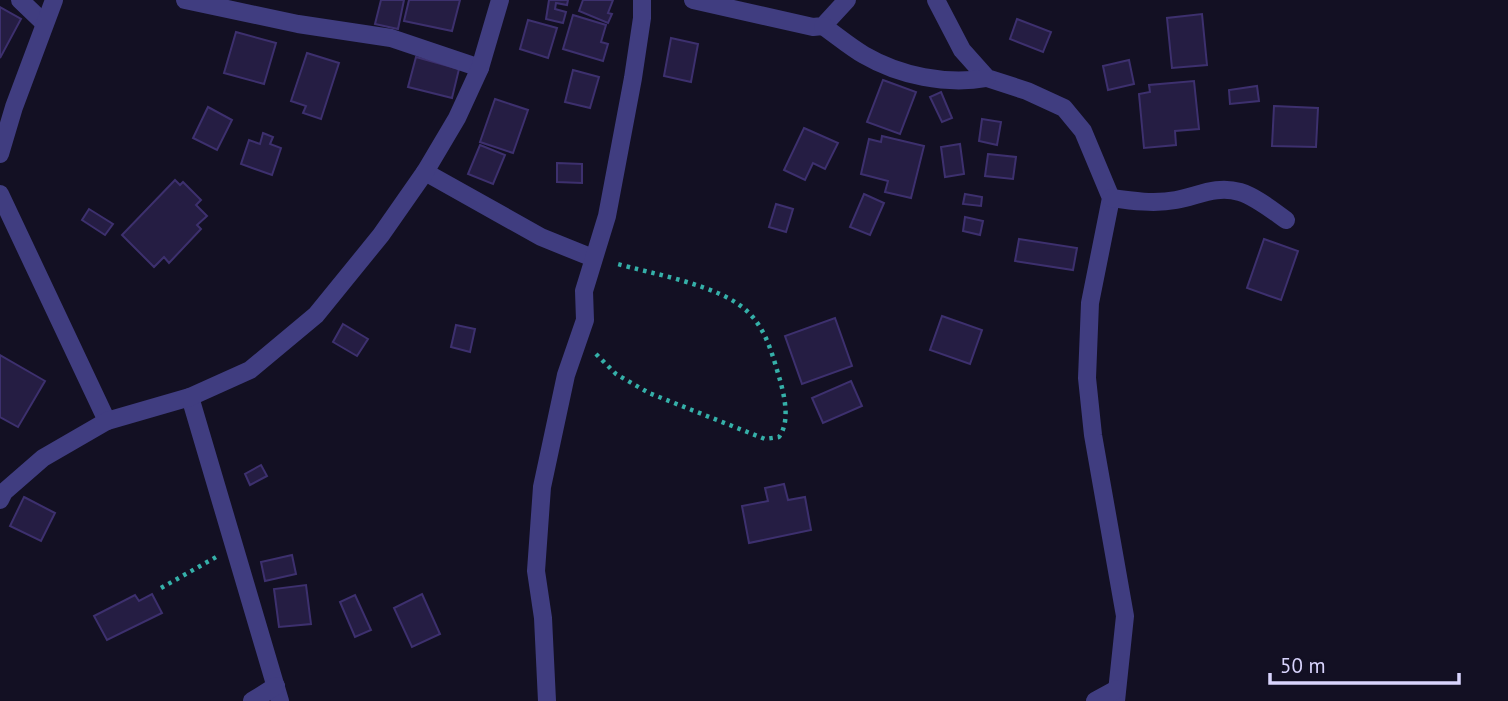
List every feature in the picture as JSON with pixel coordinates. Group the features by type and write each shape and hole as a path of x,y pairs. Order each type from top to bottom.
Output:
{"street":[{"path":"20,0 44,23"},
{"path":"0,155 14,107 54,0"},
{"path":"185,0 298,24 391,38 480,68"},
{"path":"0,500 4,492 43,458 107,421 190,397 250,370 316,314 381,235 425,172 457,118 480,68 500,0"},
{"path":"547,701 543,618 536,571 542,488 566,375 585,320 584,291 607,216 636,54 642,0"},
{"path":"694,0 813,27 823,26 848,0"},
{"path":"936,0 961,50 987,78"},
{"path":"823,26 862,54 889,67 920,76 958,81 987,78 1027,91 1064,108 1083,131 1111,198 1090,303 1087,378 1093,435 1125,615 1117,695 1095,701"},
{"path":"425,172 541,237 593,258"},
{"path":"1111,198 1136,202 1176,200 1198,192 1221,189 1240,192 1286,220"},
{"path":"0,194 107,421"},
{"path":"190,397 278,694 252,701"}],"path":[{"path":"585,320 592,350 616,374 649,393 765,439 779,437 783,431 786,415 781,385 769,344 751,315 736,301 690,283 593,258"},
{"path":"161,588 204,562 235,548"}],"building":[{"path":"381,0 404,0 398,29 375,24"},
{"path":"409,0 460,0 452,31 404,21"},
{"path":"549,0 568,0 567,5 556,3 555,9 566,12 563,23 546,19"},
{"path":"583,0 613,0 608,13 612,14 608,23 579,11"},
{"path":"0,7 21,19 0,58"},
{"path":"1202,14 1207,65 1172,68 1167,18"},
{"path":"573,15 606,25 601,42 608,44 603,61 563,49"},
{"path":"1017,19 1051,32 1043,52 1010,39"},
{"path":"528,20 557,28 548,58 520,49"},
{"path":"236,32 276,43 264,84 224,73"},
{"path":"671,38 698,44 691,82 664,76"},
{"path":"307,53 339,63 321,119 303,113 306,106 291,101"},
{"path":"416,57 459,69 452,98 408,87"},
{"path":"1129,60 1134,84 1108,90 1103,66"},
{"path":"573,70 599,77 590,108 565,102"},
{"path":"883,80 916,92 900,134 867,122"},
{"path":"1194,81 1199,129 1175,131 1176,145 1144,148 1139,94 1150,92 1149,85"},
{"path":"1257,86 1259,101 1230,104 1229,90"},
{"path":"941,92 952,118 942,122 930,97"},
{"path":"495,99 528,110 513,153 480,142"},
{"path":"1274,106 1318,108 1316,147 1272,146"},
{"path":"208,107 232,120 217,150 193,138"},
{"path":"982,119 1001,122 997,145 979,141"},
{"path":"804,128 838,143 825,169 813,163 805,180 784,170"},
{"path":"263,133 273,137 270,144 281,148 272,175 241,164 249,140 260,144"},
{"path":"882,136 924,146 911,198 885,192 888,181 861,174 869,139 881,142"},
{"path":"960,144 964,174 945,177 941,147"},
{"path":"480,145 505,155 493,184 468,174"},
{"path":"988,154 1016,157 1013,179 985,176"},
{"path":"557,163 582,164 582,183 557,182"},
{"path":"175,180 180,185 183,182 201,200 196,205 207,216 197,225 201,229 169,263 164,257 154,267 122,235"},
{"path":"864,194 884,203 870,235 850,227"},
{"path":"965,194 982,197 981,206 963,204"},
{"path":"776,204 793,209 786,232 769,227"},
{"path":"89,209 113,224 105,235 82,220"},
{"path":"965,217 983,221 980,235 963,231"},
{"path":"1019,239 1077,248 1073,270 1015,261"},
{"path":"1264,239 1298,251 1281,300 1247,288"},
{"path":"942,316 982,330 970,364 930,350"},
{"path":"835,318 852,366 802,384 785,336"},
{"path":"343,324 368,339 357,356 333,342"},
{"path":"456,325 475,329 470,352 451,347"},
{"path":"0,355 45,381 18,427 0,417"},
{"path":"851,381 862,406 823,423 812,398"},
{"path":"261,465 267,476 250,485 245,474"},
{"path":"784,484 788,500 805,497 811,530 749,543 742,506 768,501 765,488"},
{"path":"24,497 55,513 41,541 10,526"},
{"path":"292,555 296,574 265,581 261,562"},
{"path":"306,585 311,624 279,627 274,589"},
{"path":"152,594 162,613 107,640 94,616 135,595 139,601"},
{"path":"422,594 440,634 412,647 394,608"},
{"path":"355,595 371,630 355,637 340,602"}]}
